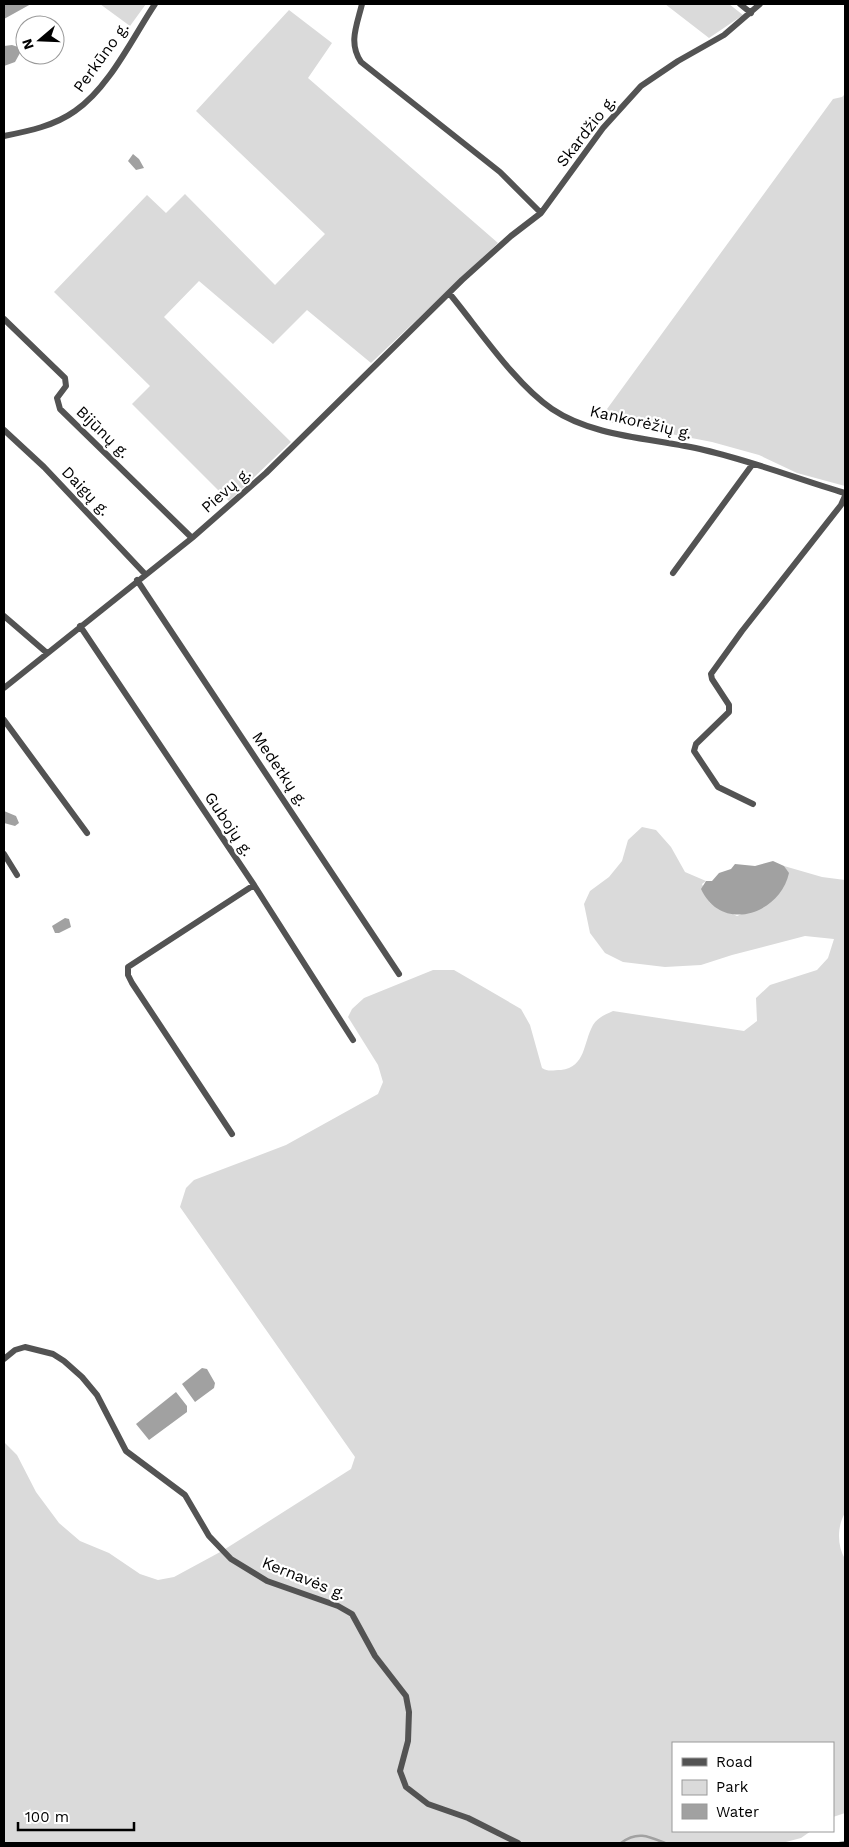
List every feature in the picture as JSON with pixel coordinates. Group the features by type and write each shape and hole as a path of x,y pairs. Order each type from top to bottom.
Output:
{"street":[{"name":"Perkūno g.","path":"4,136 47,125 83,105 112,71 155,4"},
{"path":"362,4 352,42 354,53 360,62 500,172 541,213"},
{"path":"740,4 751,13"},
{"name":"Skardžio g.","path":"449,293 511,236 541,213 603,128 636,91 678,61 724,36 760,4"},
{"name":"Kankorėžių g.","path":"449,293 528,390 552,409 581,423 626,435 703,450 845,495"},
{"name":"Pievų g.","path":"4,688 192,538 266,474 449,293"},
{"name":"Bijūnų g.","path":"4,319 65,378 66,386 58,398 60,409 192,538"},
{"name":"Daigų g.","path":"4,430 44,467 145,574"},
{"path":"673,573 752,465"},
{"path":"753,804 718,787 694,751 696,744 729,712 729,704 712,679 711,674 742,631 841,505 845,495"},
{"name":"Medetkų g.","path":"137,580 399,974"},
{"path":"4,616 47,653"},
{"name":"Gubojų g.","path":"80,626 254,885 354,1040"},
{"path":"4,720 87,833"},
{"path":"4,854 17,875"},
{"path":"232,1134 132,982 128,975 128,967 254,885"},
{"name":"Kernavės g.","path":"4,1359 15,1350 25,1347 53,1354 64,1361 82,1377 97,1395 107,1410 118,1440 126,1451 185,1495 209,1536 231,1559 267,1581 338,1606 352,1614 376,1656 406,1696 409,1712 408,1741 400,1771 406,1787 428,1804 468,1818 518,1843"}],"green space":[{"path":"100,4 146,4 130,26"},
{"path":"665,4 729,4 743,15 709,38"},
{"path":"289,10 332,43 308,78 498,243 371,363 307,310 273,344 199,281 164,317 291,442 229,501 132,404 150,386 54,292 147,195 166,213 185,194 275,285 325,234 196,111"},
{"path":"845,94 845,486 797,473 759,455 712,442 599,420 833,99 842,97"},
{"path":"642,827 656,830 671,847 685,872 706,881 702,884 710,903 737,916 762,905 776,896 781,890 788,873 784,866 822,877 845,880 845,1513 840,1524 839,1542 845,1559 845,1813 834,1817 834,1742 672,1742 672,1832 810,1832 801,1838 782,1843 4,1843 4,1442 17,1455 36,1492 59,1523 80,1541 109,1553 140,1574 158,1580 174,1577 222,1551 351,1469 355,1457 180,1207 186,1188 194,1180 286,1145 378,1094 383,1082 378,1065 348,1017 352,1009 364,998 433,970 454,970 521,1009 530,1025 542,1068 561,1070 575,1064 583,1053 595,1022 613,1011 744,1031 757,1021 756,998 770,985 817,970 828,958 834,939 805,936 701,965 665,967 623,962 605,953 590,933 584,904 590,891 609,877 622,861 628,840"}],"water":[{"path":"4,4 31,4 4,19"},
{"path":"4,46 15,46 15,62 4,66"},
{"path":"133,154 139,159 144,168 136,170 128,161"},
{"path":"4,811 16,816 19,823 15,826 4,823"},
{"path":"773,861 784,866 789,873 783,887 774,899 763,908 750,913 736,915 722,911 710,903 701,889 706,881 712,881 719,873 731,869 735,864 755,866"},
{"path":"65,918 69,919 71,927 55,933 52,926"},
{"path":"202,1368 207,1369 215,1383 214,1388 195,1402 182,1384"},
{"path":"176,1392 187,1406 187,1412 149,1440 136,1424"}],"waterway":[{"path":"621,1843 637,1836 653,1838 665,1843"},
{"path":"840,1843 845,1842"}]}
